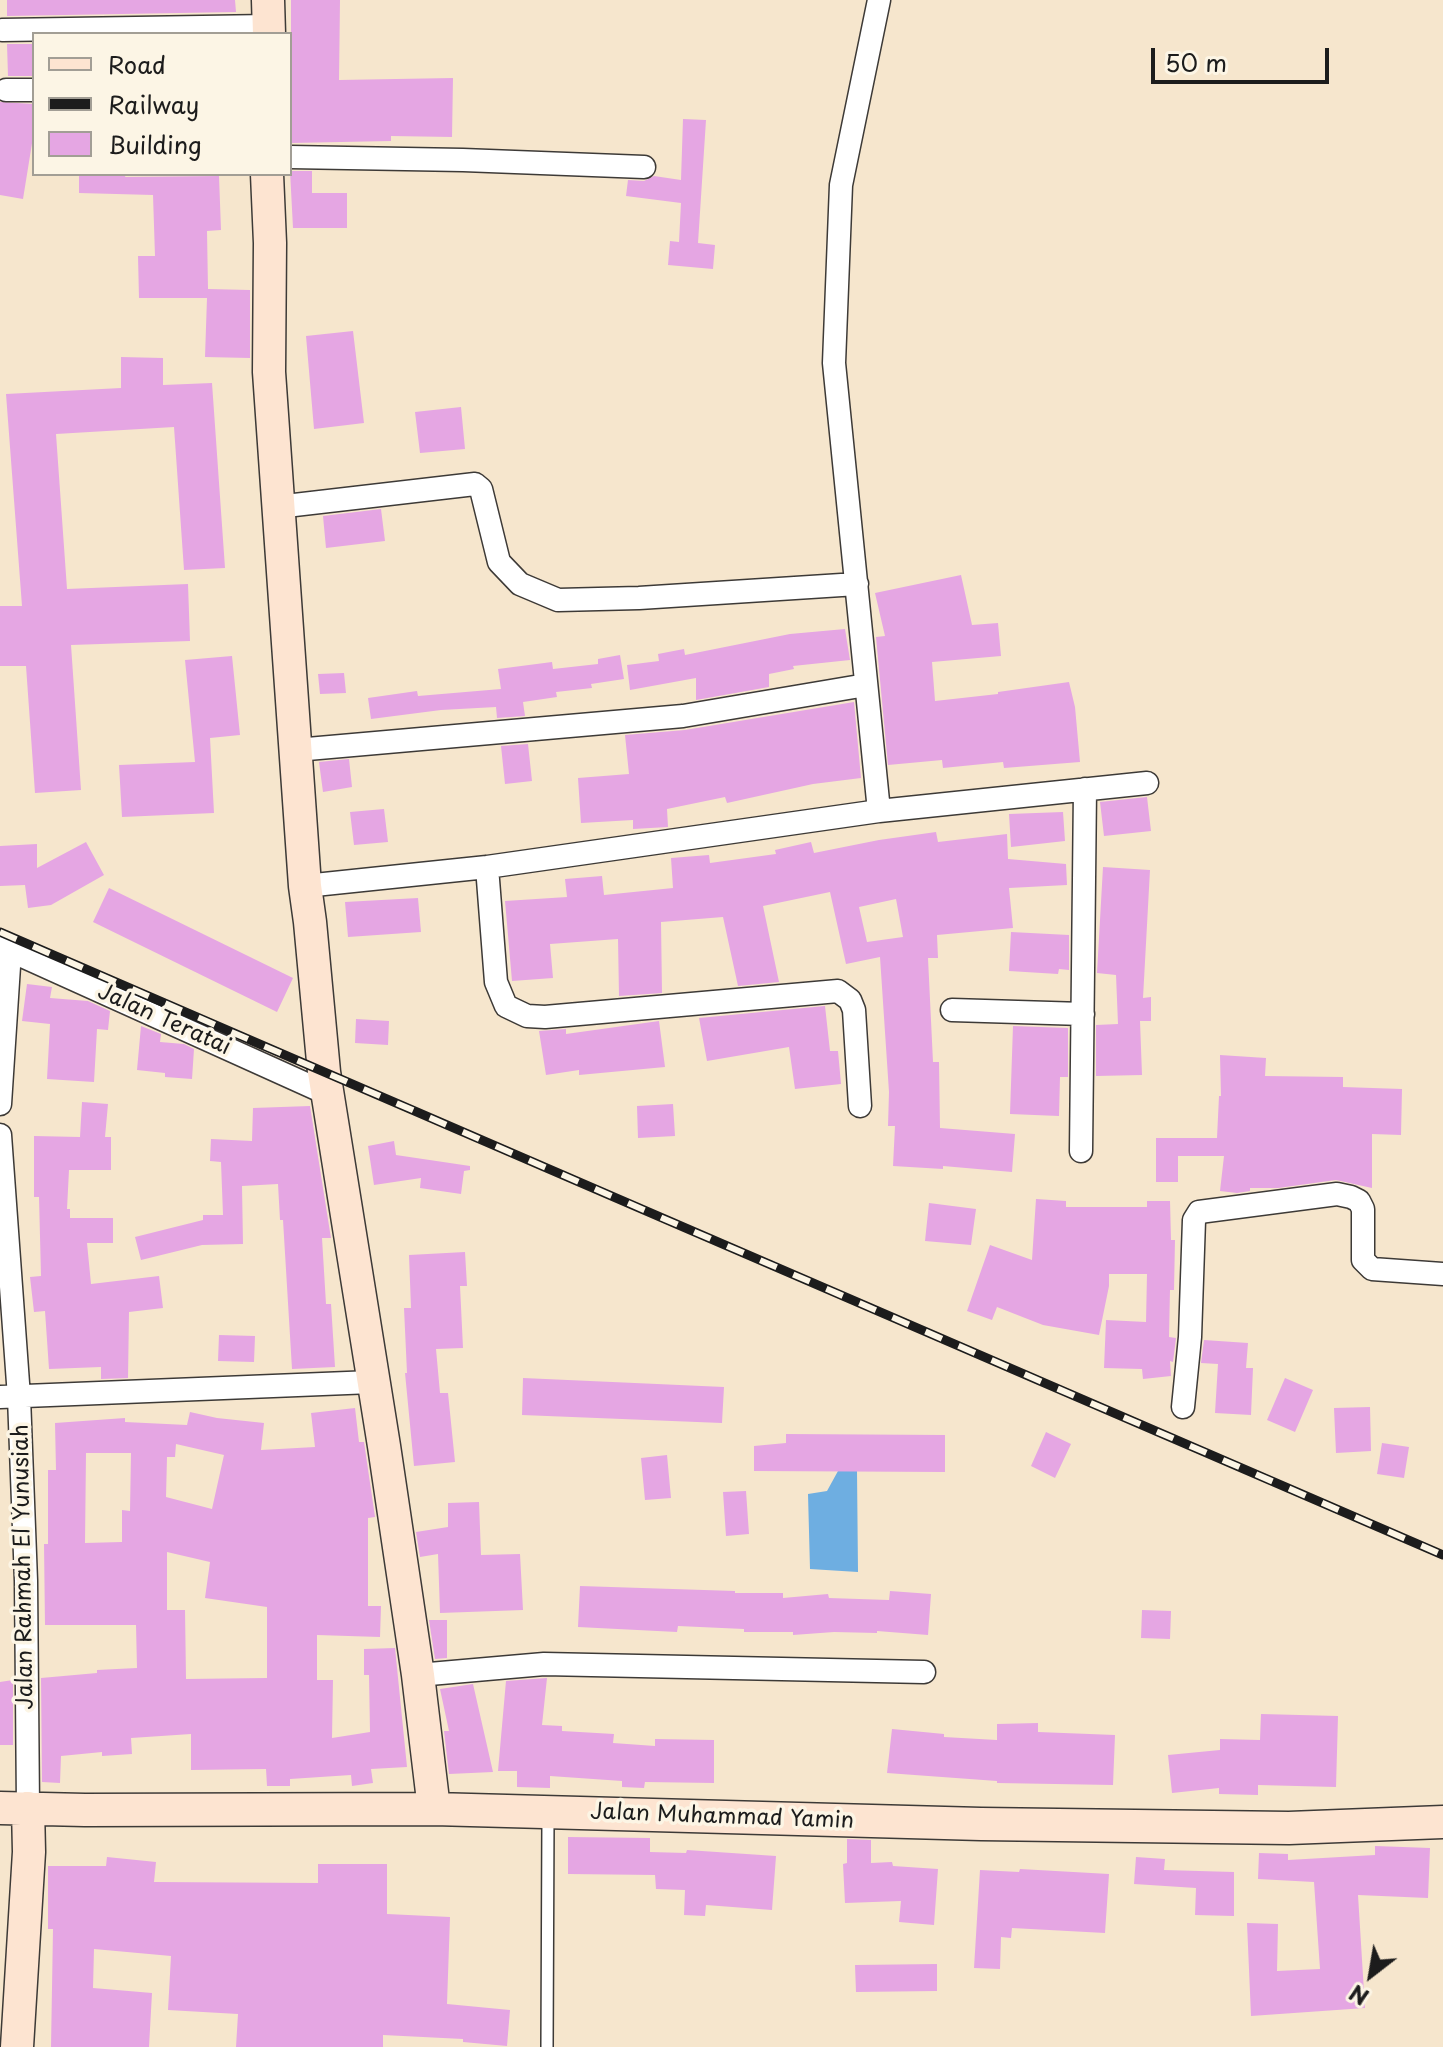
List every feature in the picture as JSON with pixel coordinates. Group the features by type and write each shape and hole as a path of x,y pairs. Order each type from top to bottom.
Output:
{"street":[{"path":"879,0 841,185 834,363 879,811"},
{"path":"2,30 268,20"},
{"path":"6,90 32,90"},
{"path":"292,157 644,167"},
{"path":"267,176 269,372 305,886 328,1094 418,1675 434,1809"},
{"path":"277,507 475,484 481,489 499,562 520,584 558,600 857,584"},
{"path":"296,750 683,716 866,685"},
{"path":"305,886 487,867 879,811 1147,783"},
{"path":"1081,1151 1085,789"},
{"path":"487,867 496,982 506,1006 527,1016 545,1017 838,991 850,1000 854,1010 860,1106"},
{"path":"0,1104 5,948"},
{"name":"Jalan Teratai","path":"5,948 328,1094"},
{"path":"952,1010 1083,1014"},
{"name":"Jalan Rahmah El Yunusiah","path":"0,1135 10,1397 26,1581 14,1808"},
{"path":"1183,1407 1190,1337 1194,1220 1199,1212 1337,1194 1351,1197 1359,1201 1363,1209 1363,1260 1372,1269 1443,1274"},
{"path":"10,1397 372,1382"},
{"path":"418,1675 544,1664 924,1672"},
{"path":"14,1808 29,1852"},
{"name":"Jalan Muhammad Yamin","path":"14,1808 434,1809 1027,1825 1289,1828 1443,1822"},
{"path":"17,2047 9,2004 29,1852 37,1840 63,1817 85,1810"}],"lane":[{"path":"547,2047 548,1812"}],"water":[{"path":"838,1471 857,1471 858,1572 810,1569 808,1494 827,1491"}],"building":[{"path":"7,0 235,0 236,12 7,16"},
{"path":"291,0 340,0 339,80 453,78 452,137 391,136 391,141 292,143"},
{"path":"7,44 32,44 32,76 8,76"},
{"path":"0,102 32,104 32,143 23,199 0,195"},
{"path":"683,119 706,120 698,243 715,245 713,269 668,265 670,241 679,242 681,203 626,196 628,180 644,181 654,176 681,180"},
{"path":"292,171 312,171 312,193 347,193 347,228 293,228"},
{"path":"79,176 219,176 221,230 207,231 208,289 250,290 250,358 205,357 207,298 139,298 138,256 155,256 153,195 79,193"},
{"path":"353,331 364,423 314,429 306,336"},
{"path":"121,357 163,358 163,385 212,383 225,568 184,570 174,427 56,434 67,589 188,584 190,641 71,645 81,790 35,793 26,666 0,666 0,606 22,606 6,394 121,388"},
{"path":"461,407 465,449 420,453 415,412"},
{"path":"381,509 385,541 326,548 323,516"},
{"path":"961,575 972,625 998,623 1001,656 932,662 935,701 1069,682 1075,707 1080,762 1004,768 1003,762 943,768 942,760 888,765 876,637 885,636 875,593"},
{"path":"845,629 850,660 793,666 794,669 769,674 769,687 696,700 696,678 630,690 627,665 659,661 658,654 684,649 685,655 790,634"},
{"path":"620,655 624,679 591,684 592,688 556,692 557,697 523,702 525,716 497,718 496,707 371,719 368,698 417,691 418,696 501,689 498,669 552,662 553,669 598,664 598,659"},
{"path":"232,656 240,735 210,738 214,813 122,817 119,765 195,762 185,660"},
{"path":"344,673 346,693 320,694 318,674"},
{"path":"854,702 861,778 813,784 727,803 725,797 667,809 668,827 633,829 633,820 581,823 578,778 629,774 625,735 685,730"},
{"path":"528,744 532,781 505,784 501,746"},
{"path":"349,759 352,787 323,792 319,762"},
{"path":"1147,797 1151,831 1104,836 1100,802"},
{"path":"384,809 388,842 354,845 350,812"},
{"path":"1063,812 1065,841 1011,847 1009,814"},
{"path":"936,832 938,842 1007,834 1008,859 1066,864 1067,885 1009,888 1013,928 937,935 938,958 928,958 933,1062 939,1062 940,1128 1015,1134 1012,1172 943,1166 943,1169 893,1166 895,1126 888,1126 889,1092 880,957 846,964 830,892 763,906 779,982 738,986 723,917 661,922 662,993 619,996 618,939 550,944 553,978 512,981 505,901 567,897 565,879 602,876 604,895 673,888 671,858 709,855 710,863 776,854 775,850 811,842 814,853","holes":["896,899 903,937 867,942 859,907"]},
{"path":"86,842 104,875 51,905 28,908 25,885 0,886 0,846 37,844 37,868"},
{"path":"1103,867 1150,870 1143,998 1151,997 1151,1021 1140,1021 1142,1075 1096,1076 1096,1025 1118,1024 1116,975 1097,973"},
{"path":"109,888 293,978 277,1012 93,922"},
{"path":"418,898 421,932 348,937 345,902"},
{"path":"1011,932 1069,935 1069,970 1059,969 1058,974 1009,971"},
{"path":"27,984 52,987 50,998 88,1001 110,1011 108,1030 97,1029 94,1082 47,1079 50,1024 22,1021"},
{"path":"825,1006 830,1051 838,1051 841,1084 795,1089 789,1047 707,1061 699,1018"},
{"path":"356,1019 389,1021 388,1045 355,1043"},
{"path":"659,1021 665,1067 579,1075 579,1070 546,1075 539,1031 566,1029 566,1034"},
{"path":"141,1026 161,1034 160,1042 184,1044 194,1049 192,1079 137,1070"},
{"path":"1013,1026 1068,1028 1068,1077 1060,1077 1059,1116 1010,1114"},
{"path":"1220,1055 1266,1058 1265,1076 1343,1077 1343,1087 1402,1089 1401,1135 1372,1134 1372,1188 1336,1180 1278,1188 1250,1188 1250,1191 1237,1193 1220,1191 1224,1156 1178,1156 1178,1182 1156,1182 1156,1138 1217,1138 1221,1096"},
{"path":"82,1102 108,1104 105,1137 111,1137 111,1170 69,1170 67,1209 70,1209 70,1218 113,1218 113,1243 87,1243 91,1284 159,1276 163,1308 129,1312 128,1378 101,1379 101,1367 49,1369 45,1311 34,1312 30,1277 41,1276 39,1197 34,1197 34,1136 80,1137"},
{"path":"673,1104 675,1136 638,1138 637,1106"},
{"path":"310,1106 331,1238 322,1238 326,1304 331,1304 335,1367 292,1369 278,1184 242,1186 243,1244 202,1245 141,1260 135,1237 203,1220 203,1215 223,1215 221,1162 210,1161 211,1139 252,1141 253,1108"},
{"path":"394,1141 396,1155 470,1166 470,1170 464,1171 461,1194 420,1188 421,1178 374,1185 368,1146"},
{"path":"1036,1199 1066,1201 1066,1207 1147,1207 1147,1201 1170,1201 1171,1240 1175,1240 1169,1337 1176,1338 1173,1362 1170,1361 1171,1376 1143,1379 1142,1369 1104,1368 1106,1320 1146,1322 1147,1274 1109,1274 1099,1335 1043,1325 997,1307 992,1320 967,1311 990,1245 1032,1260"},
{"path":"929,1203 976,1209 971,1245 925,1241"},
{"path":"465,1252 467,1286 460,1286 463,1348 436,1349 440,1393 448,1393 455,1462 414,1466 405,1373 404,1308 411,1308 409,1255"},
{"path":"219,1335 255,1336 254,1362 218,1361"},
{"path":"1204,1340 1248,1343 1246,1368 1253,1368 1251,1415 1215,1413 1218,1364 1201,1363"},
{"path":"523,1378 724,1387 722,1423 522,1415"},
{"path":"1285,1378 1313,1390 1295,1432 1267,1420"},
{"path":"1370,1407 1371,1451 1336,1453 1334,1408"},
{"path":"355,1408 359,1442 364,1442 375,1517 368,1518 368,1606 381,1606 380,1637 317,1635 317,1680 333,1680 332,1738 370,1732 369,1675 364,1675 364,1649 395,1648 407,1767 371,1769 373,1783 352,1786 351,1775 290,1779 290,1786 267,1786 266,1769 191,1770 191,1734 131,1738 132,1754 102,1756 102,1752 61,1756 60,1783 42,1782 41,1678 137,1668 136,1625 45,1625 44,1544 48,1544 48,1470 56,1470 55,1423 125,1418 125,1422 187,1425 190,1412 264,1423 261,1450 315,1447 311,1413","holes":["176,1444 224,1455 212,1509 166,1497 167,1457 175,1457","86,1453 131,1453 130,1511 122,1510 122,1542 85,1543","167,1552 210,1562 205,1598 267,1607 267,1678 186,1679 185,1610 167,1610"]},
{"path":"1046,1432 1071,1444 1055,1478 1031,1466"},
{"path":"786,1434 945,1435 945,1472 754,1471 754,1446 786,1443"},
{"path":"1382,1443 1409,1447 1404,1478 1377,1474"},
{"path":"667,1455 671,1498 645,1500 641,1458"},
{"path":"746,1491 749,1534 726,1536 723,1492"},
{"path":"479,1502 481,1555 520,1554 523,1610 440,1613 438,1554 420,1557 416,1532 448,1527 448,1503"},
{"path":"580,1586 783,1593 783,1598 828,1594 829,1598 889,1600 890,1591 931,1594 928,1635 877,1631 793,1635 793,1632 744,1632 744,1629 678,1626 677,1632 578,1627"},
{"path":"1142,1610 1171,1611 1170,1639 1141,1638"},
{"path":"429,1620 447,1620 447,1658 435,1659"},
{"path":"547,1678 542,1725 562,1726 562,1731 614,1734 613,1743 655,1746 655,1739 714,1740 714,1783 645,1782 644,1788 622,1787 622,1781 550,1776 550,1788 517,1787 517,1771 498,1771 506,1681"},
{"path":"13,1680 13,1745 0,1745 0,1682"},
{"path":"473,1684 493,1772 449,1774 444,1731 449,1731 440,1689"},
{"path":"1261,1714 1338,1716 1336,1787 1258,1785 1258,1795 1219,1794 1219,1788 1172,1793 1168,1755 1220,1750 1220,1739 1260,1740"},
{"path":"1038,1723 1038,1732 1115,1735 1113,1785 997,1783 887,1773 892,1729 944,1734 944,1737 997,1740 997,1724"},
{"path":"568,1837 650,1838 650,1852 686,1853 687,1850 776,1856 772,1910 706,1905 705,1916 684,1915 685,1890 656,1889 655,1875 568,1874"},
{"path":"847,1839 871,1840 871,1863 892,1862 893,1866 938,1869 934,1925 899,1922 901,1901 845,1903 843,1864 847,1863"},
{"path":"1375,1846 1430,1848 1428,1898 1358,1895 1365,2008 1251,2016 1247,1923 1278,1924 1277,1971 1320,1969 1314,1882 1258,1879 1259,1853 1288,1854 1288,1860 1375,1855"},
{"path":"107,1857 156,1862 154,1882 318,1883 318,1864 387,1864 387,1914 450,1917 447,2004 510,2010 507,2046 463,2042 463,2039 383,2035 383,2047 236,2047 238,2014 168,2010 171,1956 94,1949 93,1988 152,1993 149,2047 51,2047 53,1929 48,1929 48,1866 106,1866"},
{"path":"1136,1857 1165,1859 1164,1870 1234,1872 1234,1916 1195,1915 1196,1888 1134,1884"},
{"path":"1020,1869 1109,1874 1105,1933 1012,1928 1011,1938 1001,1937 1000,1969 974,1968 980,1870 1019,1872"},
{"path":"937,1964 937,1991 856,1992 855,1965"}],"railway":[{"path":"0,932 1443,1555"}]}
